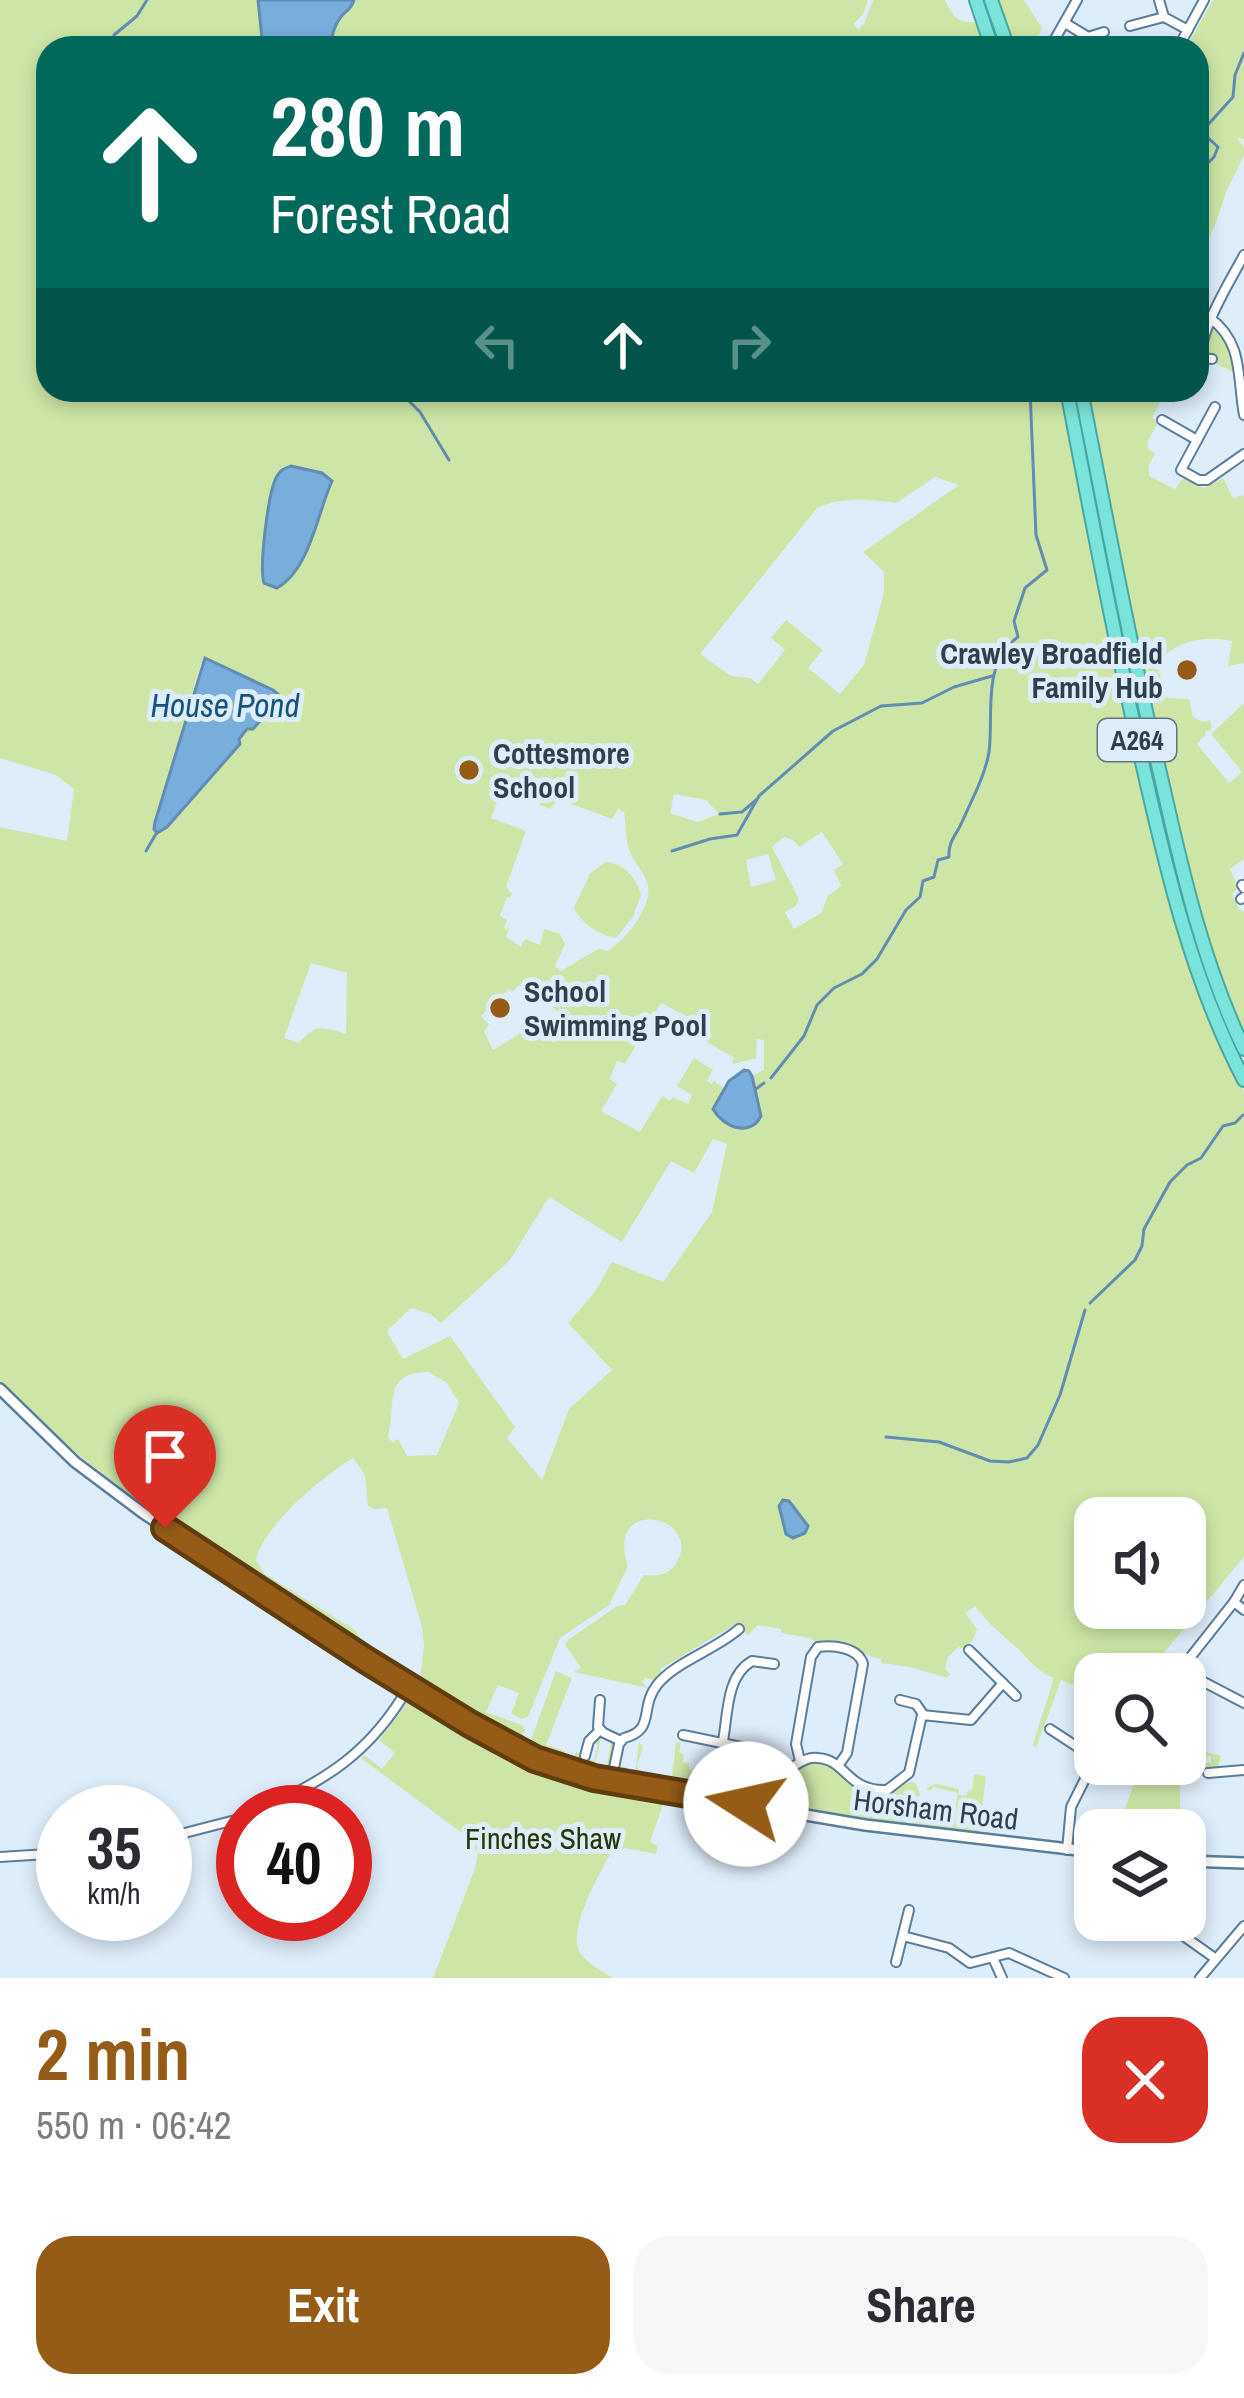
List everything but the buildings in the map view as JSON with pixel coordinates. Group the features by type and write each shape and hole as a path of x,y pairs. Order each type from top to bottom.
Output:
{"highway":[{"path":"976,0 988,36"},
{"path":"991,0 1004,36"},
{"name":"A264","path":"1069,402 1121,665 1168,868 1203,988 1244,1080"},
{"name":"A264","path":"1083,402 1179,857 1217,985 1244,1049"}],"street":[{"path":"1058,36 1077,0"},
{"path":"1159,0 1164,17"},
{"path":"1184,36 1204,0"},
{"path":"1130,26 1164,17 1188,29"},
{"path":"1065,23 1086,36"},
{"path":"1091,36 1104,32"},
{"path":"1209,321 1244,255"},
{"path":"1210,318 1234,344 1242,368 1244,415"},
{"path":"1174,483 1215,407"},
{"path":"1162,420 1197,440"},
{"path":"1181,470 1207,480 1244,454"},
{"name":"Horsham Road","path":"0,1390 108,1488 410,1687 535,1759 611,1781 909,1832 1074,1850"},
{"path":"1195,1653 1244,1585"},
{"path":"1234,1602 1244,1610"},
{"path":"611,1781 621,1741 642,1730 660,1681 739,1629"},
{"path":"800,1761 796,1744 811,1657 815,1648 828,1646 856,1652 863,1664 847,1753 838,1766"},
{"path":"969,1650 1016,1696"},
{"path":"723,1742 736,1675 749,1661 774,1664"},
{"path":"900,1700 914,1703 923,1714 971,1720 1003,1683"},
{"path":"1206,1683 1244,1703"},
{"path":"309,1785 357,1755 410,1687"},
{"path":"600,1700 596,1720 600,1730 621,1741"},
{"path":"752,1768 781,1771 800,1761 821,1758 862,1787 893,1787 909,1773 923,1714"},
{"path":"1050,1729 1082,1750 1087,1762 1086,1775 1070,1807 1067,1850"},
{"path":"585,1756 600,1730"},
{"path":"683,1735 751,1749 754,1756 746,1804"},
{"path":"1226,1760 1227,1773"},
{"path":"1210,1773 1244,1770"},
{"path":"0,1857 36,1855"},
{"path":"1206,1862 1244,1863"},
{"path":"896,1962 909,1910"},
{"path":"1200,1978 1244,1926"},
{"path":"903,1936 949,1948 970,1963 1011,1953 1064,1978"},
{"path":"1194,1941 1216,1959"},
{"path":"993,1958 1002,1978"}],"green space":[{"name":"Finches Shaw","path":"0,0 868,0 854,24 858,30 873,0 945,0 956,17 975,22 983,36 36,36 36,402 1063,402 1129,723 1226,1055 1244,1091 1244,1557 1206,1602 1206,1497 1074,1497 1074,1629 1184,1629 1164,1653 1074,1653 1074,1685 1061,1680 1036,1748 1033,1744 1054,1678 1035,1666 975,1606 965,1613 977,1629 973,1640 948,1657 947,1678 881,1663 842,1643 817,1643 758,1625 748,1635 736,1624 660,1669 662,1673 654,1680 645,1678 642,1682 648,1688 574,1672 581,1668 565,1645 568,1640 625,1605 644,1575 663,1574 677,1562 681,1546 677,1533 667,1524 640,1521 629,1529 624,1544 628,1566 609,1605 560,1638 528,1717 511,1714 519,1693 498,1685 486,1712 522,1725 520,1741 506,1748 526,1758 584,1779 666,1796 650,1842 658,1846 656,1854 625,1848 611,1853 580,1918 577,1944 581,1954 613,1978 433,1978 478,1853 470,1839 361,1758 364,1755 382,1769 395,1753 379,1740 410,1699 418,1696 424,1646 387,1508 368,1506 365,1475 353,1458 282,1517 256,1560 265,1574 355,1630 360,1645 126,1492 0,1382 0,827 67,841 74,789 56,775 0,758","holes":["935,477 959,485 863,552 884,572 884,593 864,665 840,694 808,668 823,650 786,620 771,638 785,650 758,684 731,676 700,654 817,508 846,500 896,503","201,663 278,700 167,827 155,822","502,789 532,802 536,791 543,794 540,805 550,809 558,799 612,819 618,809 624,812 628,847 647,882 646,904 636,923 608,951 598,949 561,971 555,966 565,944 560,934 544,929 540,945 525,939 521,947 506,937 507,920 500,916 512,894 506,887 526,831 491,818","674,794 706,800 719,814 697,822 670,813","822,832 843,864 834,870 841,886 828,896 821,913 794,929 785,912 799,899 772,847 784,837 799,847","768,854 776,880 751,887 746,860","311,963 347,973 346,1034 320,1028 299,1043 284,1038","519,985 549,1003 569,1024 554,1043 529,1023 493,1050 484,1031 489,1025 481,1016","661,1003 688,1017 682,1027 734,1058 734,1064 756,1058 757,1039 764,1040 764,1070 752,1076 761,1109 757,1124 742,1129 731,1124 724,1088 707,1081 713,1070 694,1058 677,1086 692,1095 688,1104 662,1096 640,1132 601,1111 617,1084 610,1079 617,1061 625,1064","713,1139 727,1144 712,1212 663,1282 612,1262 568,1323 612,1370 569,1409 542,1480 507,1438 515,1427 450,1336 403,1359 388,1334 411,1308 441,1323 510,1260 549,1197 622,1242 671,1161 694,1173","429,1372 447,1383 459,1403 437,1455 407,1456 398,1439 393,1443 388,1437 397,1384"]},
{"path":"997,0 1024,0 1042,28 1038,36 1009,36"},
{"path":"1213,0 1244,0 1244,139 1237,138 1244,155 1209,238 1209,36 1193,36"},
{"path":"1221,330 1236,373 1214,363 1209,331"},
{"path":"1088,402 1160,402 1152,418 1158,422 1147,443 1155,453 1149,476 1175,489 1183,478 1204,488 1223,478 1233,498 1244,495 1244,663 1228,666 1232,641 1210,639 1182,645 1156,662 1167,698 1189,699 1193,717 1210,720 1212,728 1197,744 1229,783 1242,772 1211,734 1244,703 1244,859 1230,869 1238,888 1232,894 1244,912 1244,1034 1198,903"},
{"path":"605,862 628,872 641,895 633,917 616,938 591,927 574,907 590,874"},
{"path":"556,1671 572,1678 546,1745 594,1761 598,1745 593,1741 605,1737 595,1763 607,1766 611,1741 614,1743 606,1774 553,1764 528,1748"},
{"path":"639,1741 643,1748 637,1765 642,1777 653,1779 656,1773 656,1780 666,1782 672,1776 676,1742 681,1743 683,1762 689,1763 695,1777 716,1780 718,1774 738,1775 740,1762 725,1748 743,1751 747,1755 743,1793 735,1799 624,1780 622,1766 636,1769"},
{"path":"1206,1752 1221,1756 1218,1768 1206,1767 1211,1756"},
{"path":"816,1761 868,1792 882,1793 915,1782 920,1794 907,1817 907,1828 773,1806 754,1794 758,1776 786,1776 803,1763"},
{"path":"974,1774 986,1776 979,1834 912,1827 912,1820 952,1825 958,1793 928,1787 936,1784 959,1789 959,1795 966,1796"},
{"path":"1134,1785 1180,1785 1180,1809 1125,1809"}],"water":[{"path":"258,0 354,0 333,36 262,36"},
{"path":"291,466 322,473 332,481 305,554 277,588 264,583 265,530 276,478"},
{"name":"House Pond","path":"205,658 273,690 278,700 157,833 155,822"},
{"path":"744,1070 752,1076 761,1116 750,1127 737,1128 713,1109 729,1081"},
{"path":"789,1501 808,1526 805,1533 793,1538 786,1534 779,1506"}],"waterway":[{"path":"114,35 137,16 147,0"},
{"path":"1209,124 1233,97 1244,53"},
{"path":"1209,139 1218,147 1209,162"},
{"path":"410,402 449,460"},
{"path":"771,1078 804,1036 817,1005 877,959 906,910 920,897 923,881 934,877 938,860 949,857 981,779 989,752 994,675 1006,648 1018,637 1014,621 1025,588 1047,570 1036,535 1030,402"},
{"path":"672,851 737,835 759,796 833,731 881,706 922,703 992,676"},
{"path":"720,814 742,812 756,800"},
{"path":"146,851 157,832"},
{"path":"756,1089 764,1083"},
{"path":"1090,1303 1135,1260 1144,1229 1170,1182 1201,1158 1223,1126 1243,1115"},
{"path":"886,1437 939,1442 990,1461 1027,1458 1038,1445 1060,1395 1085,1310"}],"place":[{"name":"Crawley Broadfield Family Hub","path":"1187,670"},
{"name":"Cottesmore School","path":"469,770"},
{"name":"School Swimming Pool","path":"500,1008"}],"route":[{"path":"165,1528 366,1660 535,1759 594,1778 746,1804"}]}
